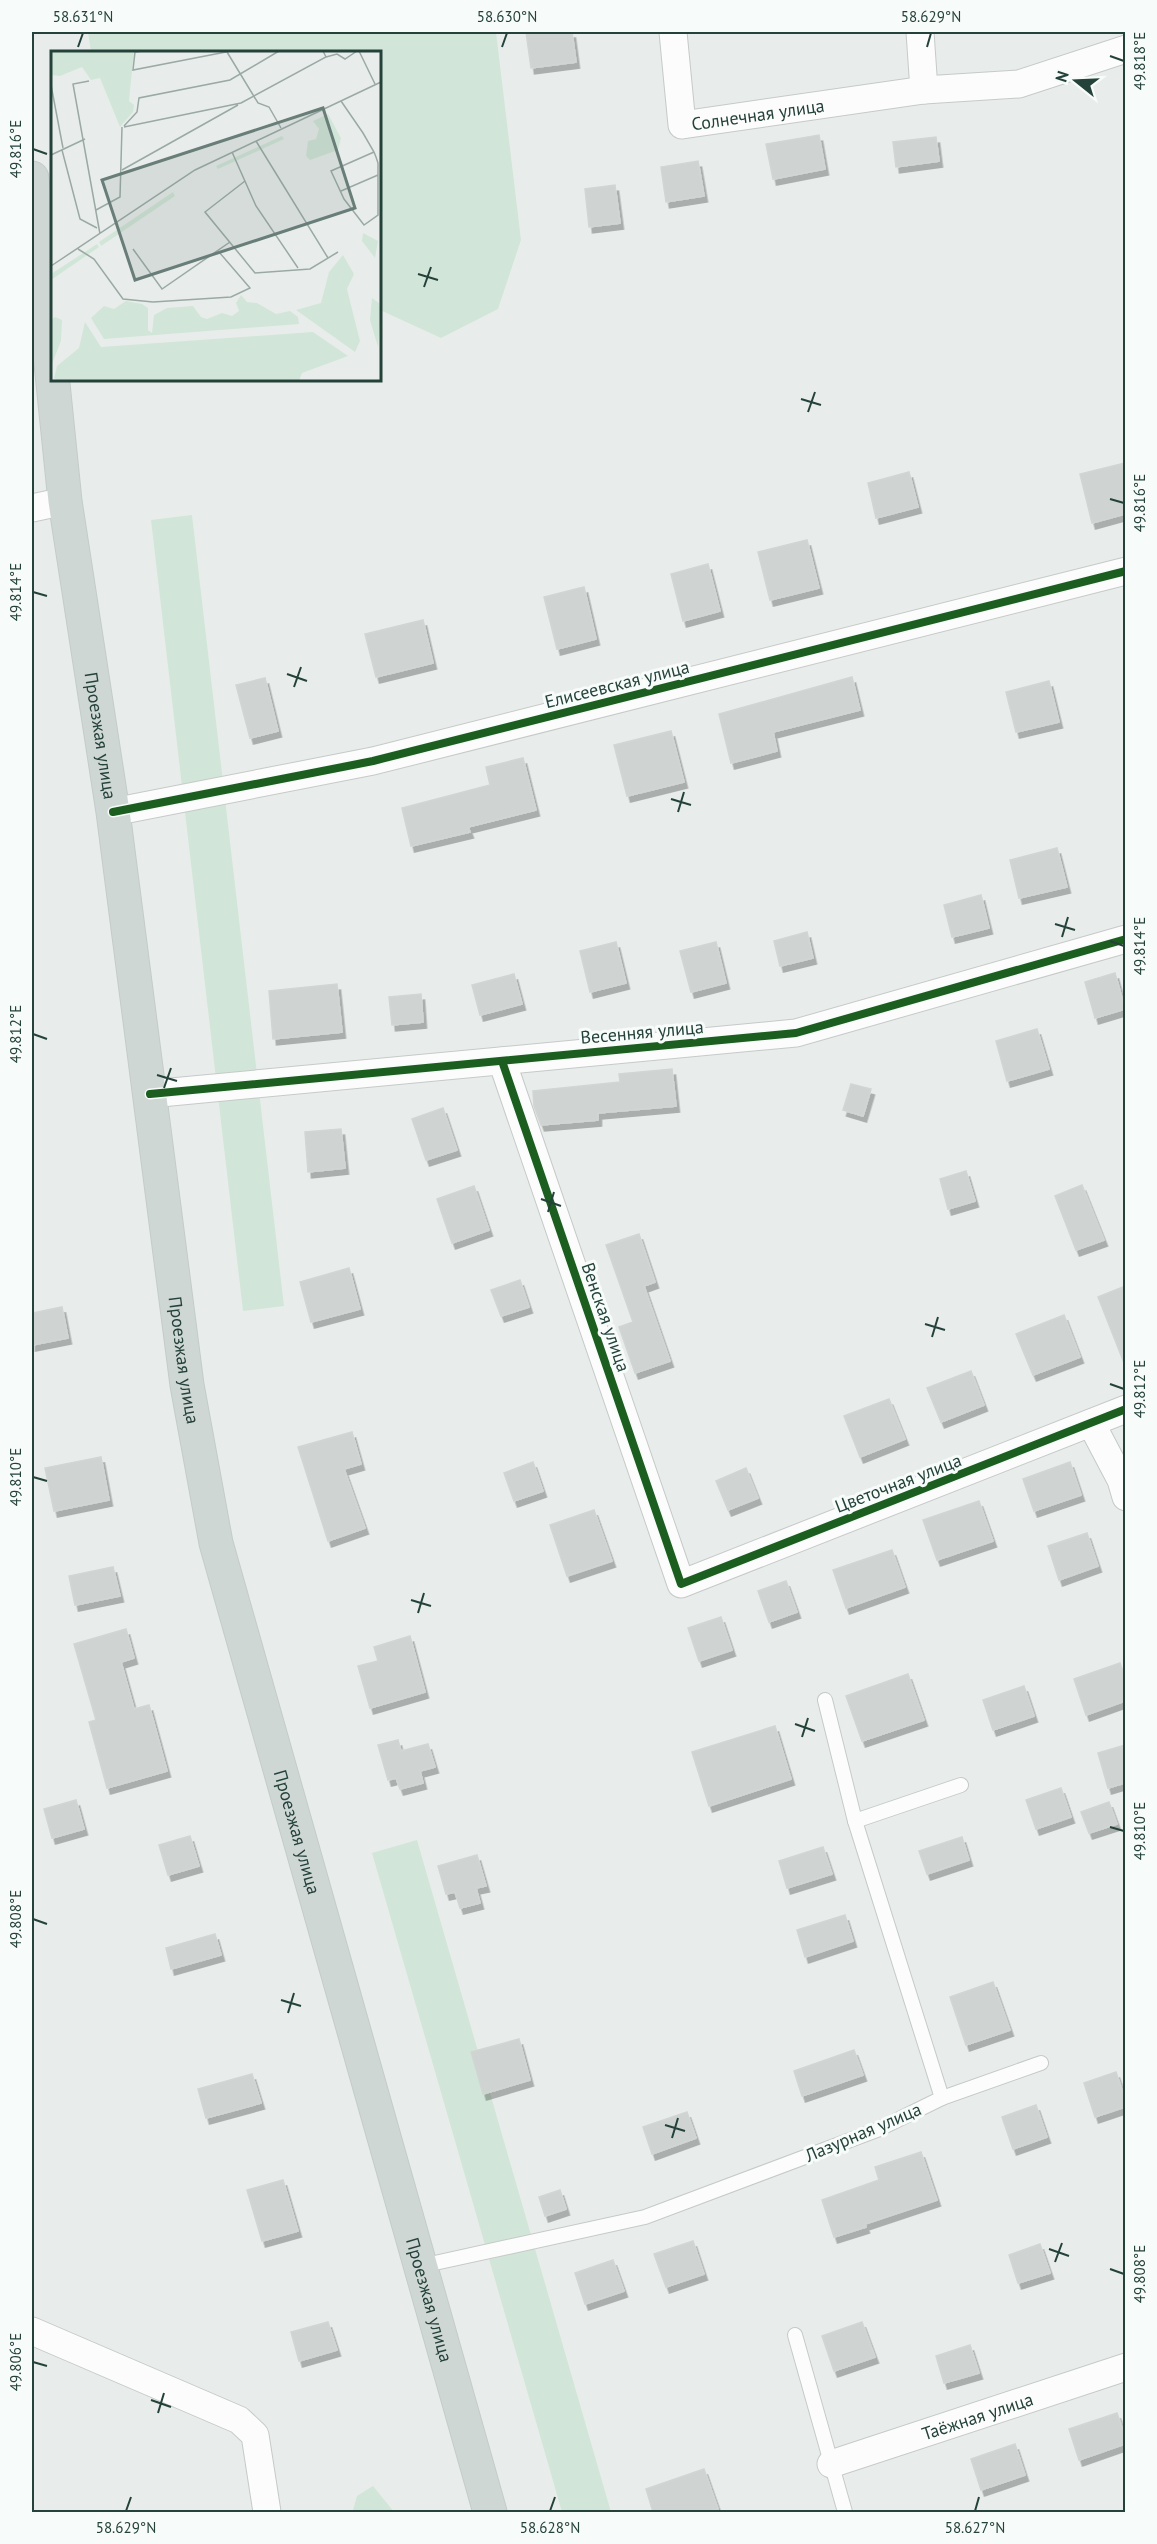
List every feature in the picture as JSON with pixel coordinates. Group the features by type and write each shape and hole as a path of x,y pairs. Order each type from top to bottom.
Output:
{"main road":[{"name":"Проезжая улица","path":"32,178 51,364"},
{"name":"Проезжая улица","path":"53,381 65,501 112,812 187,1385 216,1543 490,2512"}],"street":[{"name":"Солнечная улица","path":"673,32 682,124 924,90 1019,84 1125,49"},
{"path":"920,32 924,90"},
{"path":"32,508 65,501"},
{"name":"Елисеевская улица","path":"112,812 373,760 1125,571"},
{"name":"Весенняя улица","path":"150,1094 796,1033 1125,939"},
{"name":"Венская улица","path":"502,1061 681,1584"},
{"name":"Цветочная улица","path":"681,1584 1125,1409"},
{"path":"1091,1423 1121,1480 1125,1497"},
{"path":"32,2331 239,2420 255,2434 267,2512"},
{"name":"Таёжная улица","path":"831,2464 1125,2367"}],"lane":[{"name":"Лазурная улица","path":"421,2266 645,2217 877,2130 942,2098 855,1821 825,1700"},
{"path":"855,1821 961,1785"},
{"path":"942,2098 1041,2063"},
{"path":"795,2336 845,2512"}],"green space":[{"path":"88,32 496,32 521,240 498,309 441,338 381,310 381,51 91,51"},
{"path":"192,515 284,1306 243,1311 151,520"},
{"path":"417,1840 611,2512 562,2512 372,1853"},
{"path":"373,2486 394,2512 355,2512 353,2510 357,2496"}],"building":[{"path":"526,32 572,32 576,62 531,68"},
{"path":"819,135 825,169 773,179 766,144"},
{"path":"936,137 939,161 896,167 893,142"},
{"path":"698,161 704,196 666,202 661,167"},
{"path":"615,185 620,223 589,227 585,189"},
{"path":"1125,463 1125,514 1092,523 1080,474"},
{"path":"909,472 918,507 876,518 868,483"},
{"path":"807,540 819,588 770,600 758,552"},
{"path":"708,564 720,611 683,621 671,574"},
{"path":"584,587 596,639 557,649 544,597"},
{"path":"423,620 433,663 376,677 365,634"},
{"path":"852,677 860,710 773,732 777,751 731,763 719,714"},
{"path":"265,678 278,731 250,738 236,685"},
{"path":"1049,681 1059,722 1016,732 1006,692"},
{"path":"671,731 684,782 627,796 614,745"},
{"path":"523,758 536,810 468,827 470,832 411,846 402,808 490,785 486,767"},
{"path":"1057,848 1067,887 1019,898 1010,860"},
{"path":"981,895 989,928 952,937 944,905"},
{"path":"807,932 813,958 780,966 774,941"},
{"path":"616,942 626,983 590,992 580,951"},
{"path":"716,942 726,983 691,992 680,951"},
{"path":"1115,973 1125,1009 1095,1018 1085,982"},
{"path":"514,974 522,1004 480,1015 472,985"},
{"path":"337,984 342,1032 273,1039 269,991"},
{"path":"421,994 423,1022 392,1025 389,997"},
{"path":"1037,1029 1049,1069 1007,1081 996,1041"},
{"path":"672,1069 676,1106 598,1113 598,1120 541,1125 534,1106 533,1091 620,1082 619,1074"},
{"path":"851,1084 871,1089 863,1116 843,1110"},
{"path":"443,1108 457,1150 426,1160 412,1119"},
{"path":"341,1129 345,1168 308,1172 305,1132"},
{"path":"966,1171 975,1201 948,1209 940,1179"},
{"path":"1082,1185 1104,1240 1076,1250 1055,1196"},
{"path":"474,1186 489,1230 452,1243 437,1199"},
{"path":"639,1234 655,1282 644,1286 670,1361 635,1373 619,1327 633,1322 606,1245"},
{"path":"349,1268 360,1309 311,1322 300,1282"},
{"path":"520,1280 529,1307 501,1316 491,1290"},
{"path":"1125,1286 1125,1362 1124,1363 1098,1297"},
{"path":"62,1307 68,1338 32,1345 32,1313"},
{"path":"1064,1315 1080,1357 1033,1375 1016,1334"},
{"path":"971,1371 984,1405 941,1422 927,1388"},
{"path":"889,1399 905,1439 860,1457 844,1416"},
{"path":"352,1432 361,1464 344,1469 365,1528 328,1541 298,1447"},
{"path":"101,1457 109,1500 54,1511 45,1468"},
{"path":"533,1462 543,1491 514,1501 504,1473"},
{"path":"1070,1462 1081,1495 1034,1511 1023,1479"},
{"path":"746,1468 758,1498 728,1510 716,1481"},
{"path":"979,1501 993,1541 937,1560 923,1520"},
{"path":"594,1510 612,1561 567,1576 550,1525"},
{"path":"1087,1533 1098,1566 1059,1580 1048,1546"},
{"path":"892,1550 905,1587 846,1608 833,1570"},
{"path":"113,1567 120,1596 75,1605 69,1576"},
{"path":"786,1581 797,1612 769,1622 758,1591"},
{"path":"721,1617 732,1650 699,1661 688,1628"},
{"path":"126,1629 134,1658 121,1662 134,1709 149,1705 167,1771 107,1788 89,1722 96,1720 74,1644"},
{"path":"410,1636 425,1692 370,1708 358,1666 378,1661 374,1647"},
{"path":"1120,1663 1125,1677 1125,1701 1086,1715 1074,1679"},
{"path":"908,1674 924,1720 862,1741 846,1696"},
{"path":"1024,1686 1034,1716 993,1730 983,1700"},
{"path":"775,1726 791,1779 709,1806 692,1752"},
{"path":"398,1740 401,1751 428,1744 435,1767 420,1771 423,1783 400,1789 396,1778 388,1780 378,1745"},
{"path":"1125,1745 1125,1783 1108,1788 1098,1753"},
{"path":"1061,1788 1071,1817 1036,1829 1026,1800"},
{"path":"76,1800 84,1829 52,1838 44,1809"},
{"path":"1109,1802 1117,1824 1089,1833 1081,1812"},
{"path":"190,1836 199,1866 168,1875 159,1845"},
{"path":"962,1837 969,1860 927,1874 919,1851"},
{"path":"823,1847 832,1874 787,1888 779,1861"},
{"path":"477,1855 486,1886 476,1888 480,1903 460,1908 455,1892 446,1894 438,1866"},
{"path":"845,1915 853,1941 805,1957 797,1930"},
{"path":"215,1934 221,1955 171,1969 166,1948"},
{"path":"993,1982 1010,2030 966,2045 950,1997"},
{"path":"519,2039 530,2080 483,2094 471,2052"},
{"path":"854,2050 863,2075 802,2096 794,2071"},
{"path":"1116,2072 1125,2099 1125,2107 1095,2117 1084,2083"},
{"path":"252,2074 261,2103 206,2118 198,2089"},
{"path":"1036,2105 1047,2137 1013,2149 1002,2117"},
{"path":"687,2112 696,2138 652,2154 643,2127"},
{"path":"921,2152 937,2200 834,2237 822,2200 879,2180 875,2167"},
{"path":"283,2180 298,2231 262,2241 247,2190"},
{"path":"560,2190 566,2209 545,2216 539,2197"},
{"path":"693,2241 704,2274 666,2287 654,2254"},
{"path":"1040,2244 1050,2273 1018,2283 1009,2255"},
{"path":"613,2260 624,2291 585,2304 575,2273"},
{"path":"328,2322 337,2350 299,2361 291,2332"},
{"path":"862,2322 875,2357 834,2371 822,2336"},
{"path":"970,2345 979,2373 944,2383 936,2356"},
{"path":"1117,2413 1125,2436 1125,2444 1079,2460 1069,2429"},
{"path":"1015,2444 1025,2475 981,2490 971,2459"},
{"path":"704,2469 718,2509 707,2512 653,2512 646,2489"}],"cycle path":[{"path":"113,812 373,761 1126,571"},
{"path":"150,1094 796,1033 1126,939"},
{"path":"502,1061 681,1584 1126,1409"}]}
